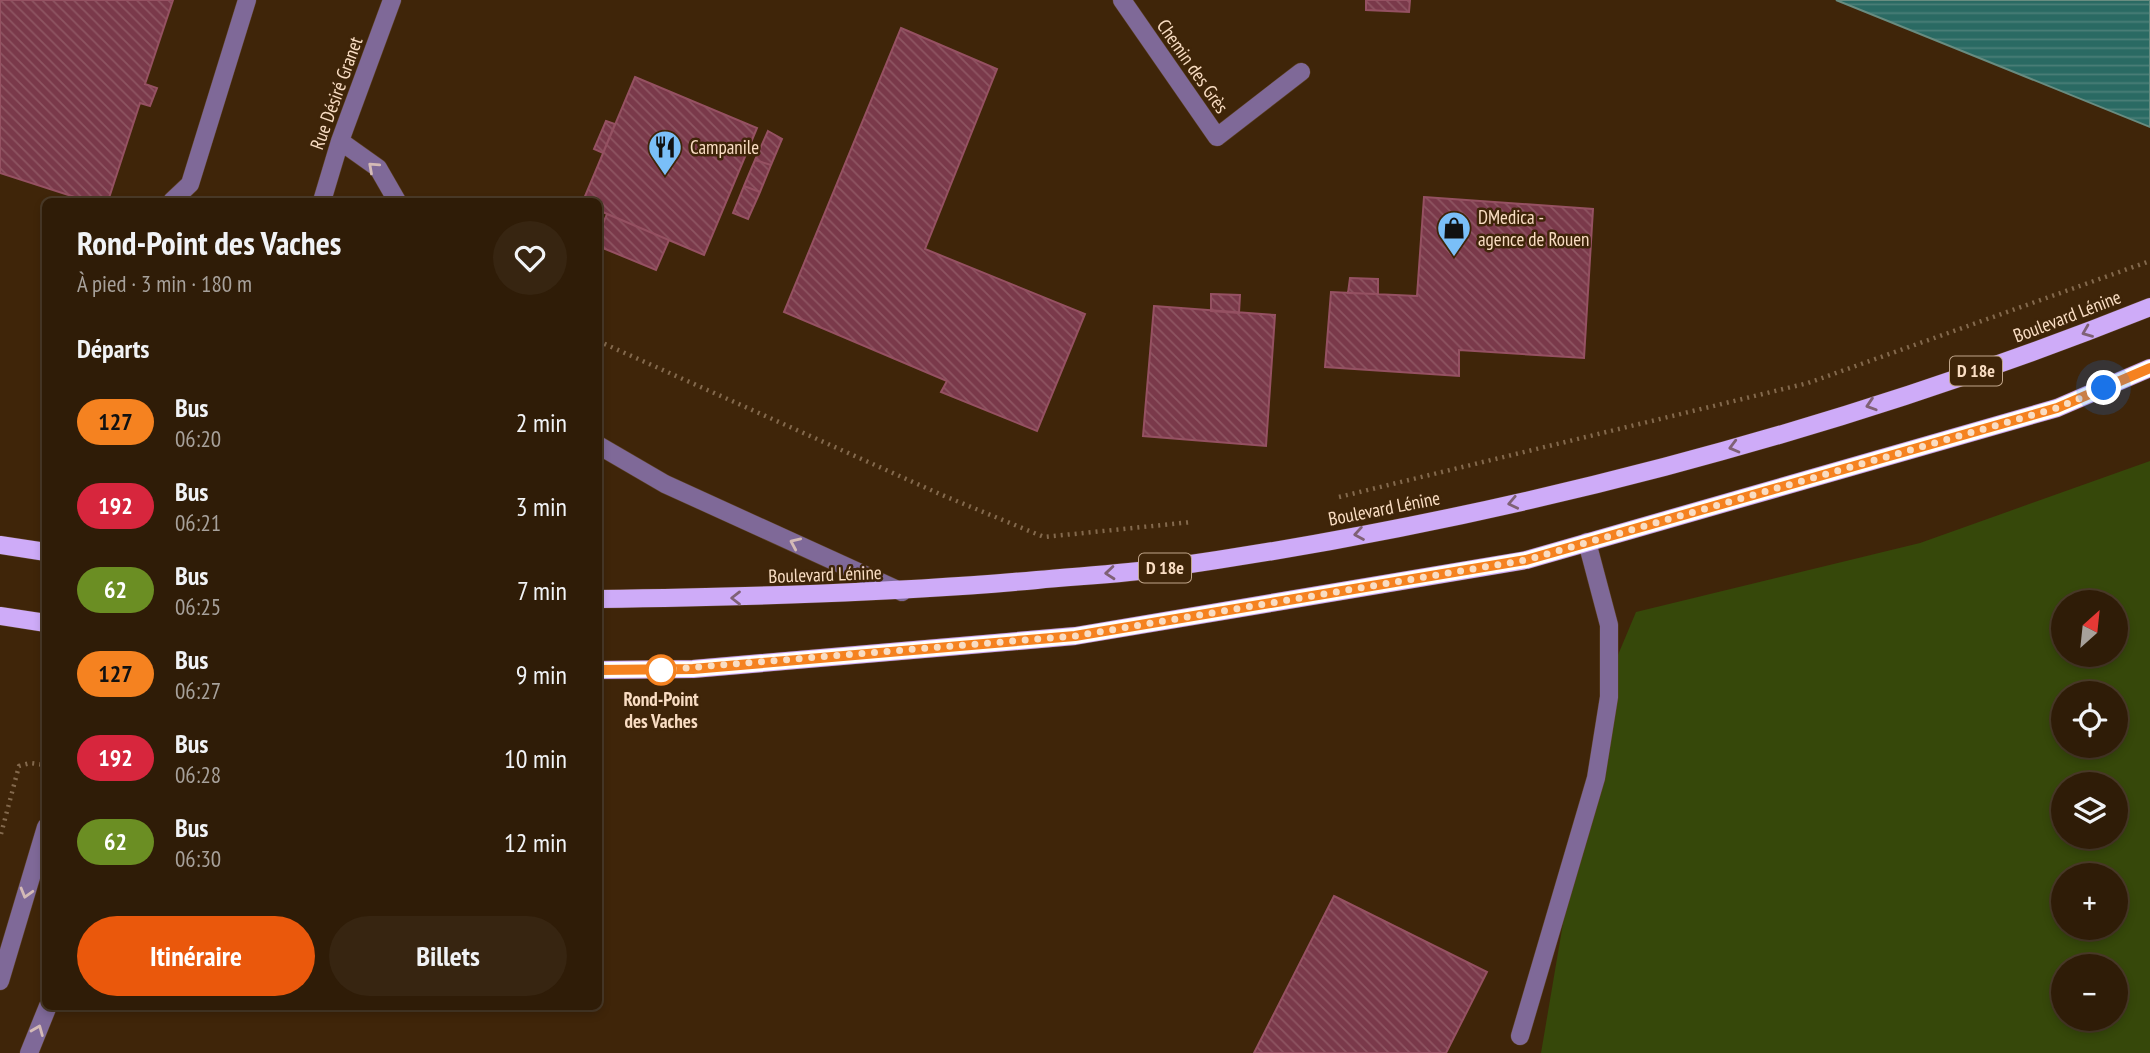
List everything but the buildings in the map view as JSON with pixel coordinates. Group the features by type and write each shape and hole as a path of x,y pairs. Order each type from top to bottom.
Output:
{"main road":[{"name":"Boulevard Lénine","path":"602,599 755,598 902,592 1162,569 1426,522 1576,489 1800,429 2056,344 2150,307"},
{"path":"602,670 693,669 1075,636 1526,560 2057,408 2150,368"},
{"path":"0,545 42,551"},
{"path":"0,616 42,622"}],"street":[{"path":"175,198 190,184 247,0"},
{"name":"Rue Désiré Granet","path":"323,198 340,141 392,0"},
{"name":"Chemin des Grès","path":"1122,0 1217,137 1301,72"},
{"path":"340,141 378,168 395,198"},
{"path":"602,447 665,484 902,592"},
{"path":"1520,1037 1597,778 1609,697 1609,625 1587,542"},
{"path":"0,981 42,840"},
{"path":"29,1053 46,1010"}],"path":[{"path":"1336,498 1808,383 2150,261"},
{"path":"602,343 942,495 1044,537 1203,521"},
{"path":"0,838 19,766 30,763 42,764"}],"green space":[{"path":"2150,461 2150,1053 1541,1053 1602,693 1636,612 1920,543"}],"water":[{"path":"1836,0 2150,0 2150,127"}],"bus line":[{"name":"127","path":"602,670 693,669 1075,636 1526,560 2057,408 2150,368"}],"place":[{"name":"Campanile","path":"665,177"},
{"name":"DMedica - agence de Rouen","path":"1454,258"},
{"name":"Rond-Point des Vaches","path":"661,670"}],"route":[{"path":"661,670 1075,636 1526,560 2057,408 2104,388"}]}
